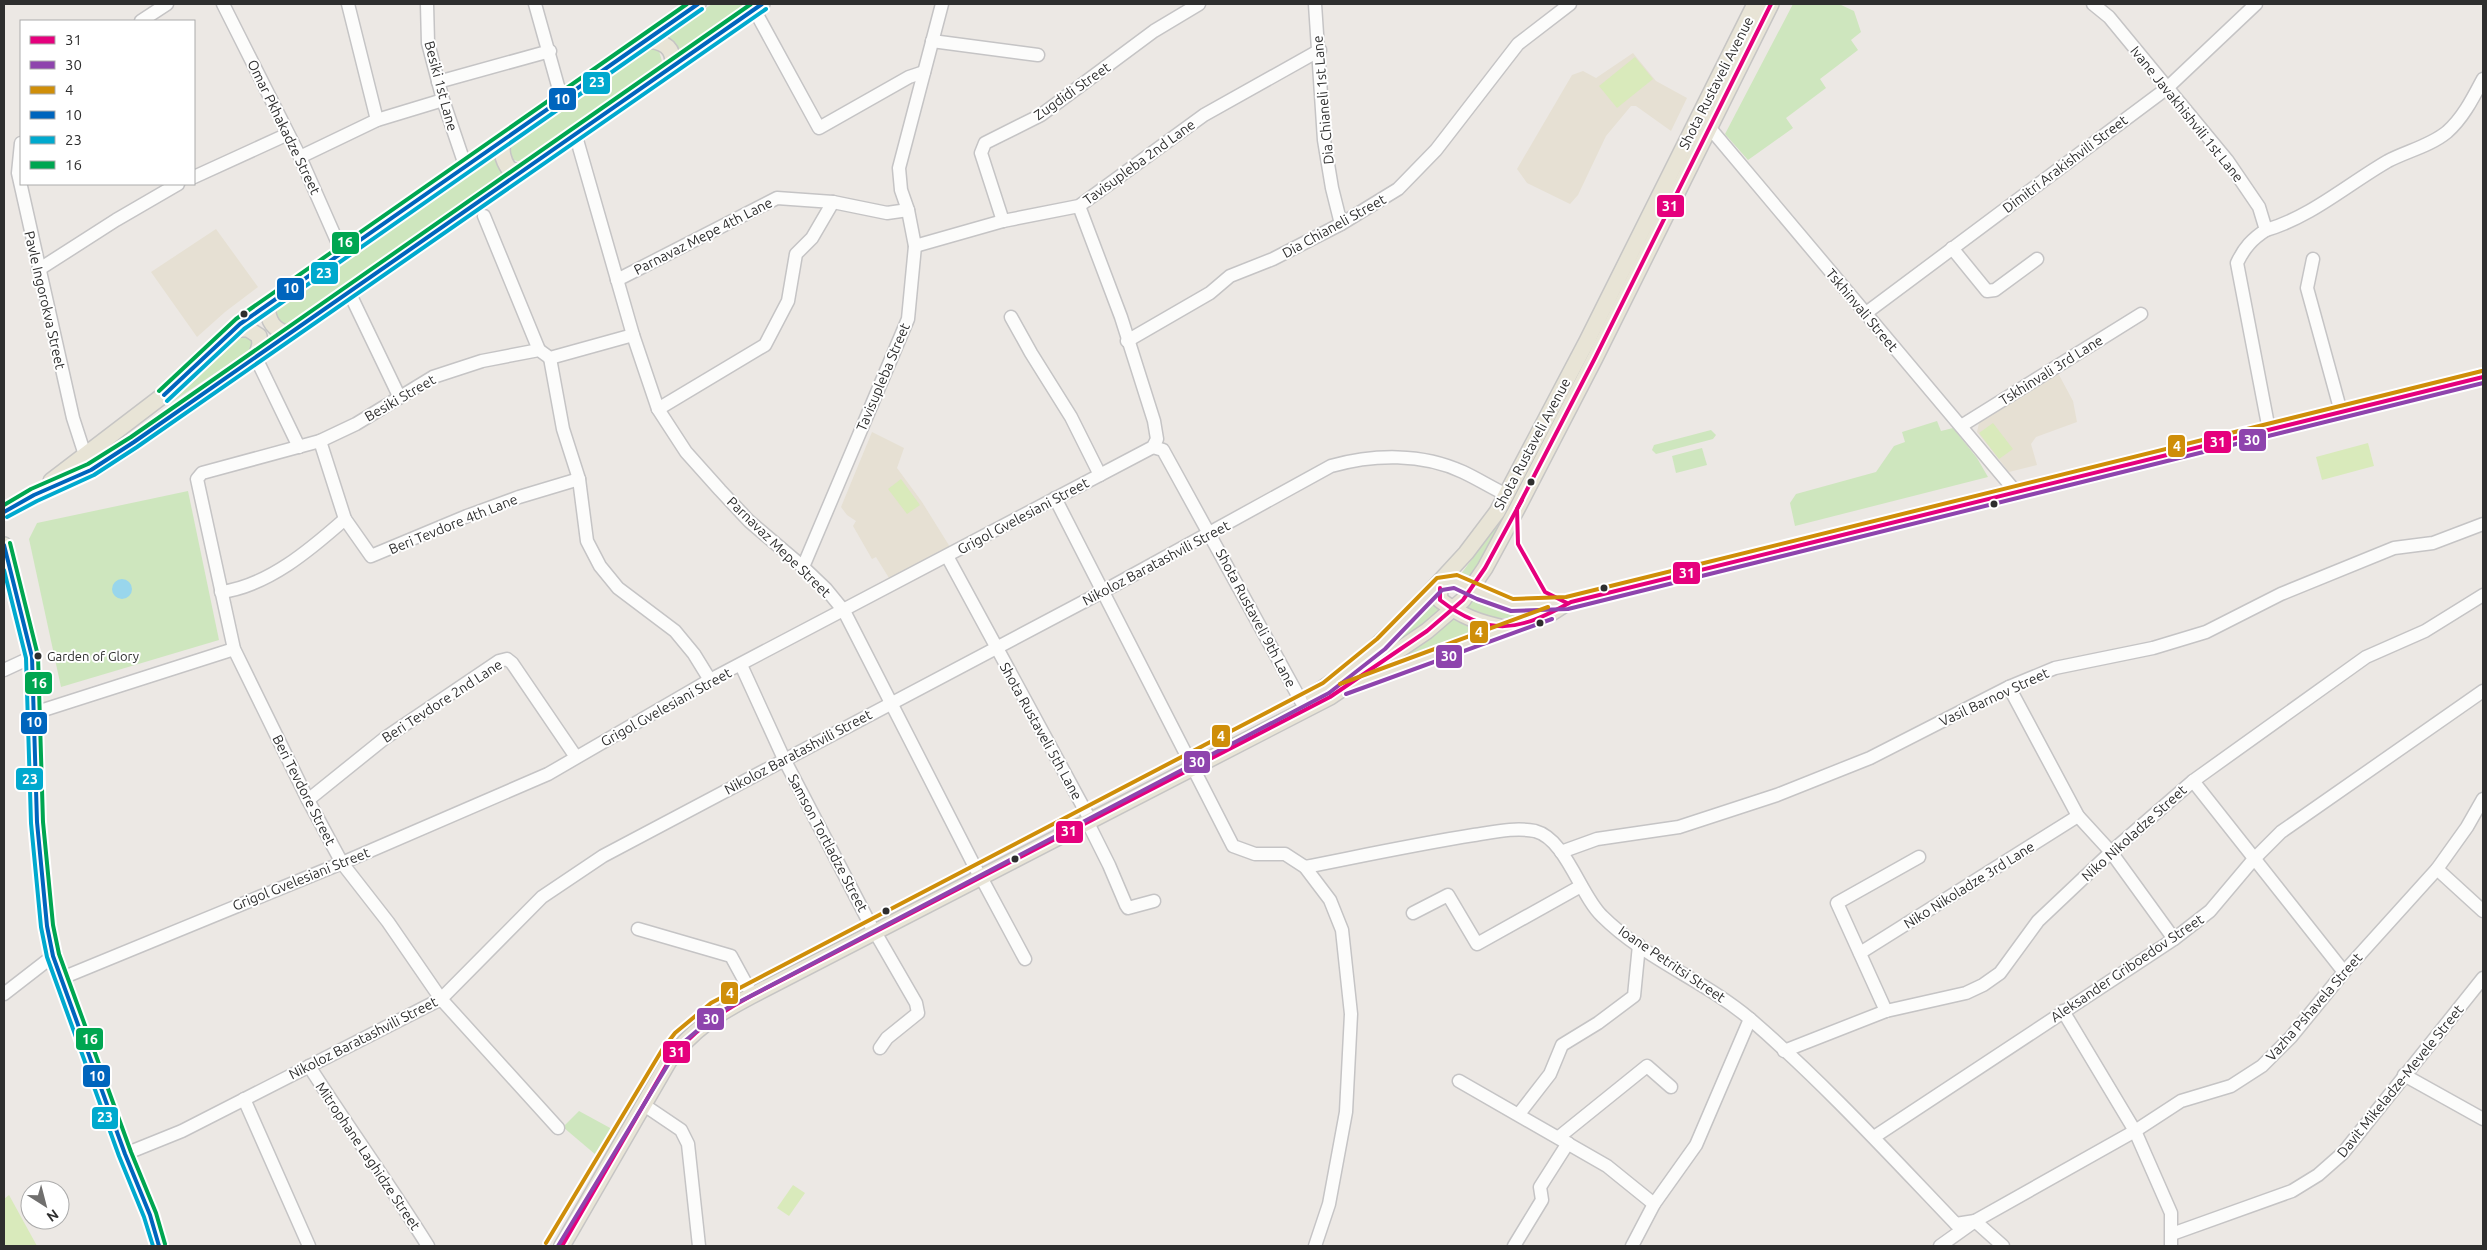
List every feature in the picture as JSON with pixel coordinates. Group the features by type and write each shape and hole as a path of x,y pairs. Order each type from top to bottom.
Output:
{"main road":[{"path":"34,495 165,394 234,329 698,4"},
{"name":"Shota Rustaveli Avenue","path":"551,1246 667,1054 696,1022 714,1008 1087,819 1191,764 1326,688 1354,668 1439,584 1486,527 1507,495 1755,4"},
{"name":"Shota Rustaveli Avenue","path":"1191,764 1299,714 1352,684 1427,631 1471,590 1502,538 1595,358 1771,4"},
{"path":"4,512 34,495 91,470 256,358 519,172 758,7"},
{"path":"646,40 660,41 668,48 673,56 673,65"},
{"path":"503,139 501,152 504,162 509,170 519,172"},
{"path":"268,305 270,323 275,329 289,334"},
{"path":"234,329 248,329 259,336 260,344 256,358"},
{"path":"1505,628 1478,623 1452,609 1440,600 1439,584 1454,581 1499,602 1512,605 1567,603 2483,377"},
{"path":"4,545 32,657 37,822 47,926 53,956 125,1154 150,1215 159,1246"},
{"path":"1352,684 1553,612 1567,603"},
{"name":"Shota Rustaveli Avenue","path":"562,1246 669,1061 684,1041 700,1026 873,929"}],"street":[{"path":"143,20 167,4"},
{"name":"Omar Pkhakadze Street","path":"223,4 300,157 337,241 344,251"},
{"path":"348,4 377,120"},
{"name":"Besiki 1st Lane","path":"426,4 428,43 442,100 465,166"},
{"path":"535,4 550,51 558,86 564,97"},
{"name":"Tavisupleba Street","path":"803,566 908,319 915,246 908,210 901,190 899,168 942,4"},
{"name":"Zugdidi Street","path":"1003,221 981,153 985,143 1041,115 1154,30 1199,4"},
{"name":"Dia Chianeli 1st Lane","path":"1315,4 1320,50 1324,140 1332,188 1341,224"},
{"name":"Dia Chianeli Street","path":"1127,341 1210,293 1230,276 1273,259 1341,224 1398,188 1436,150 1518,44 1570,4"},
{"name":"Ivane Javakhishvili 1st Lane","path":"2093,4 2110,17 2166,89 2227,160 2258,207 2266,230"},
{"name":"Dimitri Arakishvili Street","path":"1866,313 2166,89 2256,4"},
{"path":"758,7 819,128 909,77 924,72"},
{"path":"932,41 1038,55"},
{"name":"Tavisupleba 2nd Lane","path":"915,246 1003,221 1079,206 1204,115 1320,50"},
{"path":"438,82 550,51"},
{"path":"2268,430 2237,263 2243,250 2253,238 2266,230 2286,224 2390,160 2418,149 2446,133 2466,111 2483,79"},
{"path":"300,157 377,120 442,100"},
{"name":"Tskhinvali Street","path":"1709,127 2016,492"},
{"name":"Parnavaz Mepe Street","path":"575,133 632,335 658,409 686,452 749,521 803,566 826,589 844,611 979,875 1025,959"},
{"path":"195,177 288,134"},
{"name":"Pavle Ingorokva Street","path":"20,153 18,173 20,183"},
{"name":"Pavle Ingorokva Street","path":"20,185 72,418 85,455"},
{"path":"38,270 116,220 176,185"},
{"name":"Parnavaz Mepe 4th Lane","path":"617,280 777,198 833,202 887,213 908,210"},
{"path":"658,409 765,345 788,301 796,254 812,238 833,202"},
{"path":"1079,206 1154,421 1157,439 1153,447"},
{"path":"484,216 538,350 550,358 563,429 579,479 587,541 600,566 618,588 675,631 694,654 710,680"},
{"path":"1952,248 1986,291 1995,290 2037,259"},
{"path":"2313,259 2307,288 2340,412"},
{"path":"349,292 399,396"},
{"name":"Tskhinvali 3rd Lane","path":"1961,426 2041,378 2141,314"},
{"path":"1012,317 1031,354 1071,417 1100,475"},
{"path":"550,358 632,335"},
{"name":"Besiki Street","path":"199,476 320,441 356,424 433,377 482,361 538,350"},
{"path":"256,358 300,447"},
{"name":"Beri Tevdore 4th Lane","path":"320,441 345,519 369,555 374,556 467,516 579,479"},
{"name":"Grigol Gvelesiani Street","path":"62,978 342,863 516,788 576,757 710,680 1153,447"},
{"name":"Shota Rustaveli 9th Lane","path":"1153,447 1163,450 1301,701"},
{"name":"Nikoloz Baratashvili Street","path":"125,1154 182,1130 441,999 542,897 560,883 603,856 890,703 996,649 1210,534 1331,466 1355,459 1421,459 1462,472 1507,495"},
{"name":"Beri Tevdore Street","path":"199,476 197,480 234,649 308,800 342,863 388,922 441,999 558,1128"},
{"path":"1055,498 1233,846 1255,854 1285,854 1305,867 1330,900 1342,930 1352,1014 1346,1112 1329,1204 1315,1246"},
{"path":"221,592 236,590 276,570 320,541 345,519"},
{"name":"Vasil Barnov Street","path":"1561,852 1597,839 1679,827 1777,795 1870,758 2009,687 2055,668 2153,648 2206,632 2281,594 2394,548 2433,543 2483,524"},
{"name":"Shota Rustaveli 5th Lane","path":"947,556 1087,819 1126,905 1128,908 1154,901"},
{"name":"Niko Nikoladze Street","path":"1784,1051 1886,1011 1966,993 1983,985 2000,973 2038,921 2111,852 2193,781 2366,658 2425,631 2483,594"},
{"path":"34,712 234,649"},
{"path":"4,670 32,657"},
{"name":"Beri Tevdore 2nd Lane","path":"308,800 385,738 499,661 506,659 512,663 576,757"},
{"name":"Samson Tortladze Street","path":"740,665 784,759 873,929 916,1003 918,1013 887,1038 880,1048"},
{"path":"2009,687 2078,816 2111,852 2174,939"},
{"name":"Aleksander Griboedov Street","path":"1874,1137 2174,939 2210,911 2253,860 2281,832 2483,691"},
{"path":"2193,781 2253,860 2344,972"},
{"name":"Vazha Pshavela Street","path":"1940,1246 1975,1221 2135,1131 2181,1101 2231,1086 2262,1066 2291,1036 2344,972 2437,869 2467,827 2483,799"},
{"name":"Niko Nikoladze 3rd Lane","path":"1860,953 2078,816"},
{"name":"Ioane Petritsi Street","path":"1305,867 1436,841 1520,828 1538,832 1550,840 1561,852 1601,916 1639,946 1715,991 1750,1019 1874,1137 1956,1224"},
{"path":"1886,1011 1837,903 1919,857"},
{"path":"2437,869 2483,911"},
{"path":"1413,913 1448,895 1477,944 1582,886"},
{"path":"638,929 730,956 749,989"},
{"path":"1518,1114 1550,1074 1562,1045 1598,1023 1634,996 1639,946"},
{"path":"4,994 53,956"},
{"name":"Davit Mikeladze-Mevele Street","path":"2172,1240 2292,1191 2318,1175 2343,1153 2483,978"},
{"path":"2063,1011 2135,1131 2171,1213 2172,1240"},
{"path":"1632,1246 1654,1204 1696,1145 1750,1019"},
{"name":"Mitrophane Laghidze Street","path":"309,1066 428,1246"},
{"path":"1514,1246 1542,1200 1540,1187 1563,1140 1647,1066 1671,1087"},
{"path":"2404,1075 2483,1119"},
{"path":"1459,1081 1607,1166 1654,1204"},
{"path":"244,1099 309,1246"},
{"path":"644,1104 682,1130 688,1144 699,1246"},
{"path":"1951,1239 1956,1224 1975,1221 2003,1246"}],"shaded area":[{"path":"1633,53 1656,81 1687,98 1671,131 1636,106 1631,106 1606,136 1578,195 1570,204 1527,183 1517,169 1572,75 1583,71 1596,78"},
{"path":"216,229 258,287 225,312 197,337 151,272"},
{"path":"2058,373 2073,401 2077,422 2036,437 2031,444 2037,465 2009,472 1977,432 1979,423 2008,397"},
{"path":"872,432 904,448 897,468 922,502 950,547 889,578 876,557 872,559 853,526 856,521 847,515 841,507"}],"green space":[{"path":"712,4 748,4 682,50 670,43 670,33"},
{"path":"1793,4 1839,4 1854,11 1861,32 1851,40 1858,50 1820,79 1826,88 1786,118 1793,128 1748,160 1725,134"},
{"path":"650,47 659,51 662,61 660,64 521,162 511,159 507,153 508,145"},
{"path":"1635,57 1653,79 1617,108 1599,86"},
{"path":"493,156 504,173 285,325 278,325 274,312 276,308"},
{"path":"243,334 252,341 251,349 169,404 168,402"},
{"path":"1937,421 1941,431 1953,428 1977,458 1988,477 1795,526 1790,503 1796,494 1876,472 1894,446 1905,442 1902,432"},
{"path":"1993,423 2013,449 1999,459 1979,433"},
{"path":"1711,430 1716,435 1713,439 1656,454 1652,450 1654,445"},
{"path":"2368,443 2374,466 2322,480 2316,457"},
{"path":"1702,448 1707,465 1676,473 1672,456"},
{"path":"901,479 920,505 907,514 888,489"},
{"name":"Garden of Glory","path":"188,491 219,640 61,687 29,539 37,523"},
{"path":"1502,518 1487,550 1469,580 1461,574"},
{"path":"1472,601 1503,613 1520,616 1492,617 1464,608"},
{"path":"1433,603 1440,611 1380,656"},
{"path":"1452,619 1475,630 1394,663 1394,662"},
{"path":"579,1111 612,1129 596,1155 563,1127"},
{"path":"793,1185 805,1193 789,1216 777,1208"},
{"path":"9,1195 20,1215 20,1230 28,1230 37,1246 4,1246 4,1199"}],"water":[{"path":"118,579 126,579 132,585 132,593 126,599 118,599 112,593 112,585"}],"transit line":[{"name":"16","path":"159,391 236,319 687,4"},
{"name":"10","path":"164,395 240,324 698,4"},
{"name":"16","path":"4,505 31,489 88,464 131,437 751,4"},
{"name":"10","path":"4,512 34,495 91,470 134,442 762,4"},
{"name":"31","path":"562,1246 669,1061 687,1041 717,1016 751,996 1330,697 1427,631 1463,600 1485,568 1517,509 1595,358 1771,4"},
{"name":"23","path":"167,401 244,329 702,9"},
{"name":"23","path":"7,517 94,475 137,447 766,9"},
{"name":"4","path":"546,1243 662,1050 675,1033 711,1003 1323,683 1377,639 1437,578 1457,575 1513,599 1566,597 2482,371"},
{"name":"31","path":"1440,588 1440,600 1474,620 1489,625 1520,624 1552,612 1571,602 2483,377"},
{"name":"30","path":"558,1246 672,1058 685,1041 718,1013 1329,693 1385,649 1442,590 1454,588 1477,599 1511,611 1568,609 2483,383"},
{"name":"31","path":"1522,500 1517,509 1518,544 1545,592 1567,603"},
{"name":"16","path":"10,543 38,656 43,822 53,925 59,954 131,1152 156,1213 165,1244"},
{"name":"10","path":"4,545 32,657 37,822 47,926 53,956 125,1154 150,1215 159,1246"},
{"name":"23","path":"4,570 26,658 31,823 41,927 47,957 119,1156 144,1217 153,1246"},
{"name":"4","path":"1340,684 1548,607"},
{"name":"30","path":"1346,694 1552,619"}],"place":[{"name":"Garden of Glory","path":"38,656"}]}
